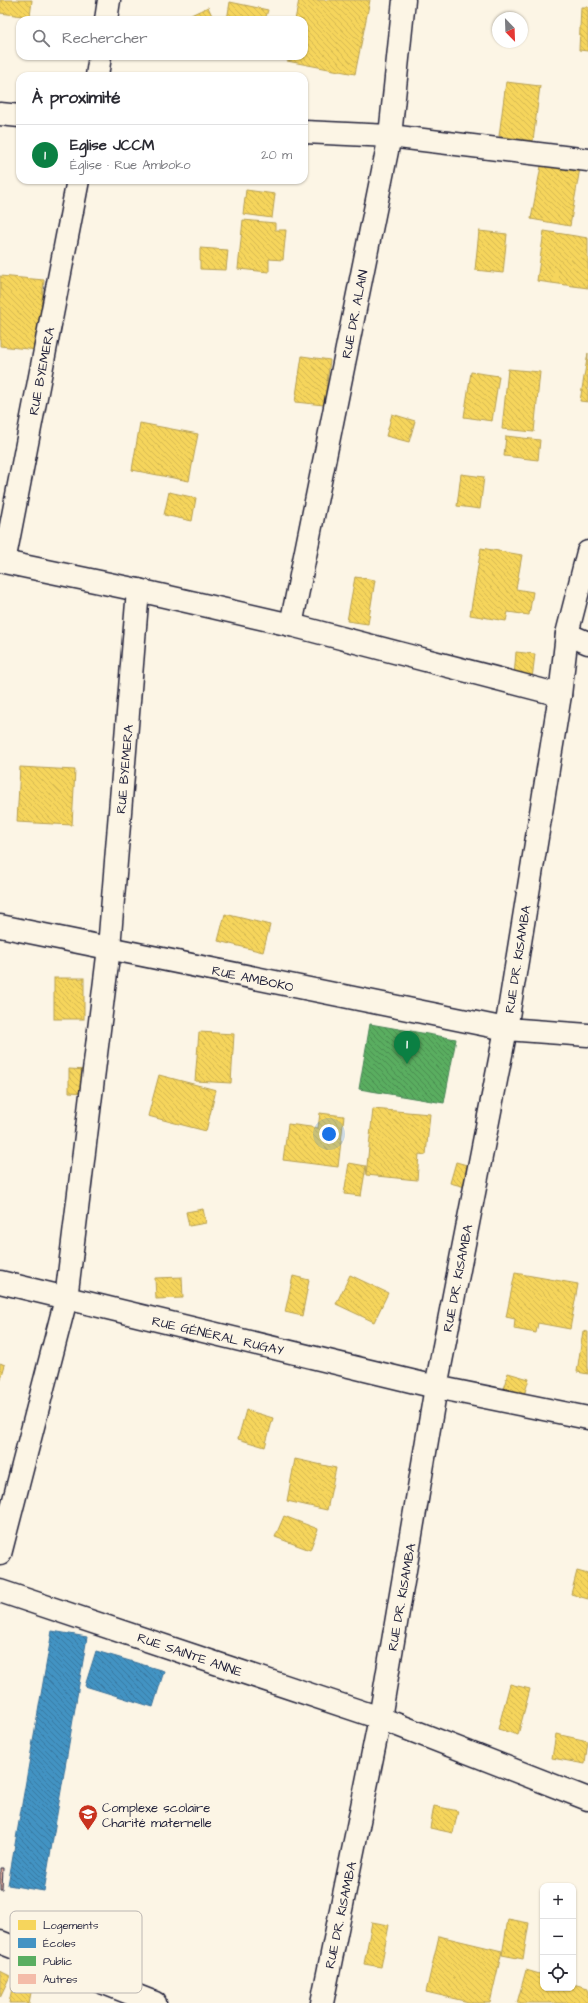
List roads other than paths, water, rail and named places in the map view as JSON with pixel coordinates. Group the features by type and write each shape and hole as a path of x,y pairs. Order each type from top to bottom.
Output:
{"street":[{"path":"107,16 109,0"},
{"name":"RUE DR. ALAIN","path":"291,625 390,136 404,0"},
{"path":"98,72 99,60"},
{"path":"0,114 16,116"},
{"path":"308,132 390,136 588,160"},
{"name":"RUE BYEMERA","path":"0,1554 66,1299 110,948 138,590 4,562 77,184"},
{"name":"RUE DR. KISAMBA","path":"322,2003 380,1718 436,1387 506,1029 560,695 567,634 588,552"},
{"path":"138,590 291,625 560,695"},
{"path":"567,634 588,643"},
{"name":"RUE AMBOKO","path":"0,926 506,1029 588,1035"},
{"name":"RUE GÉNÉRAL RUGAY","path":"0,1282 436,1387 588,1418"},
{"name":"RUE SAINTE ANNE","path":"0,1591 380,1718 588,1799"},
{"path":"0,1942 10,1946"},
{"path":"130,1993 155,2003"}],"place":[{"name":"Eglise JCCM","path":"407,1064"},
{"name":"Complexe scolaire Charité maternelle","path":"88,1831"}]}
